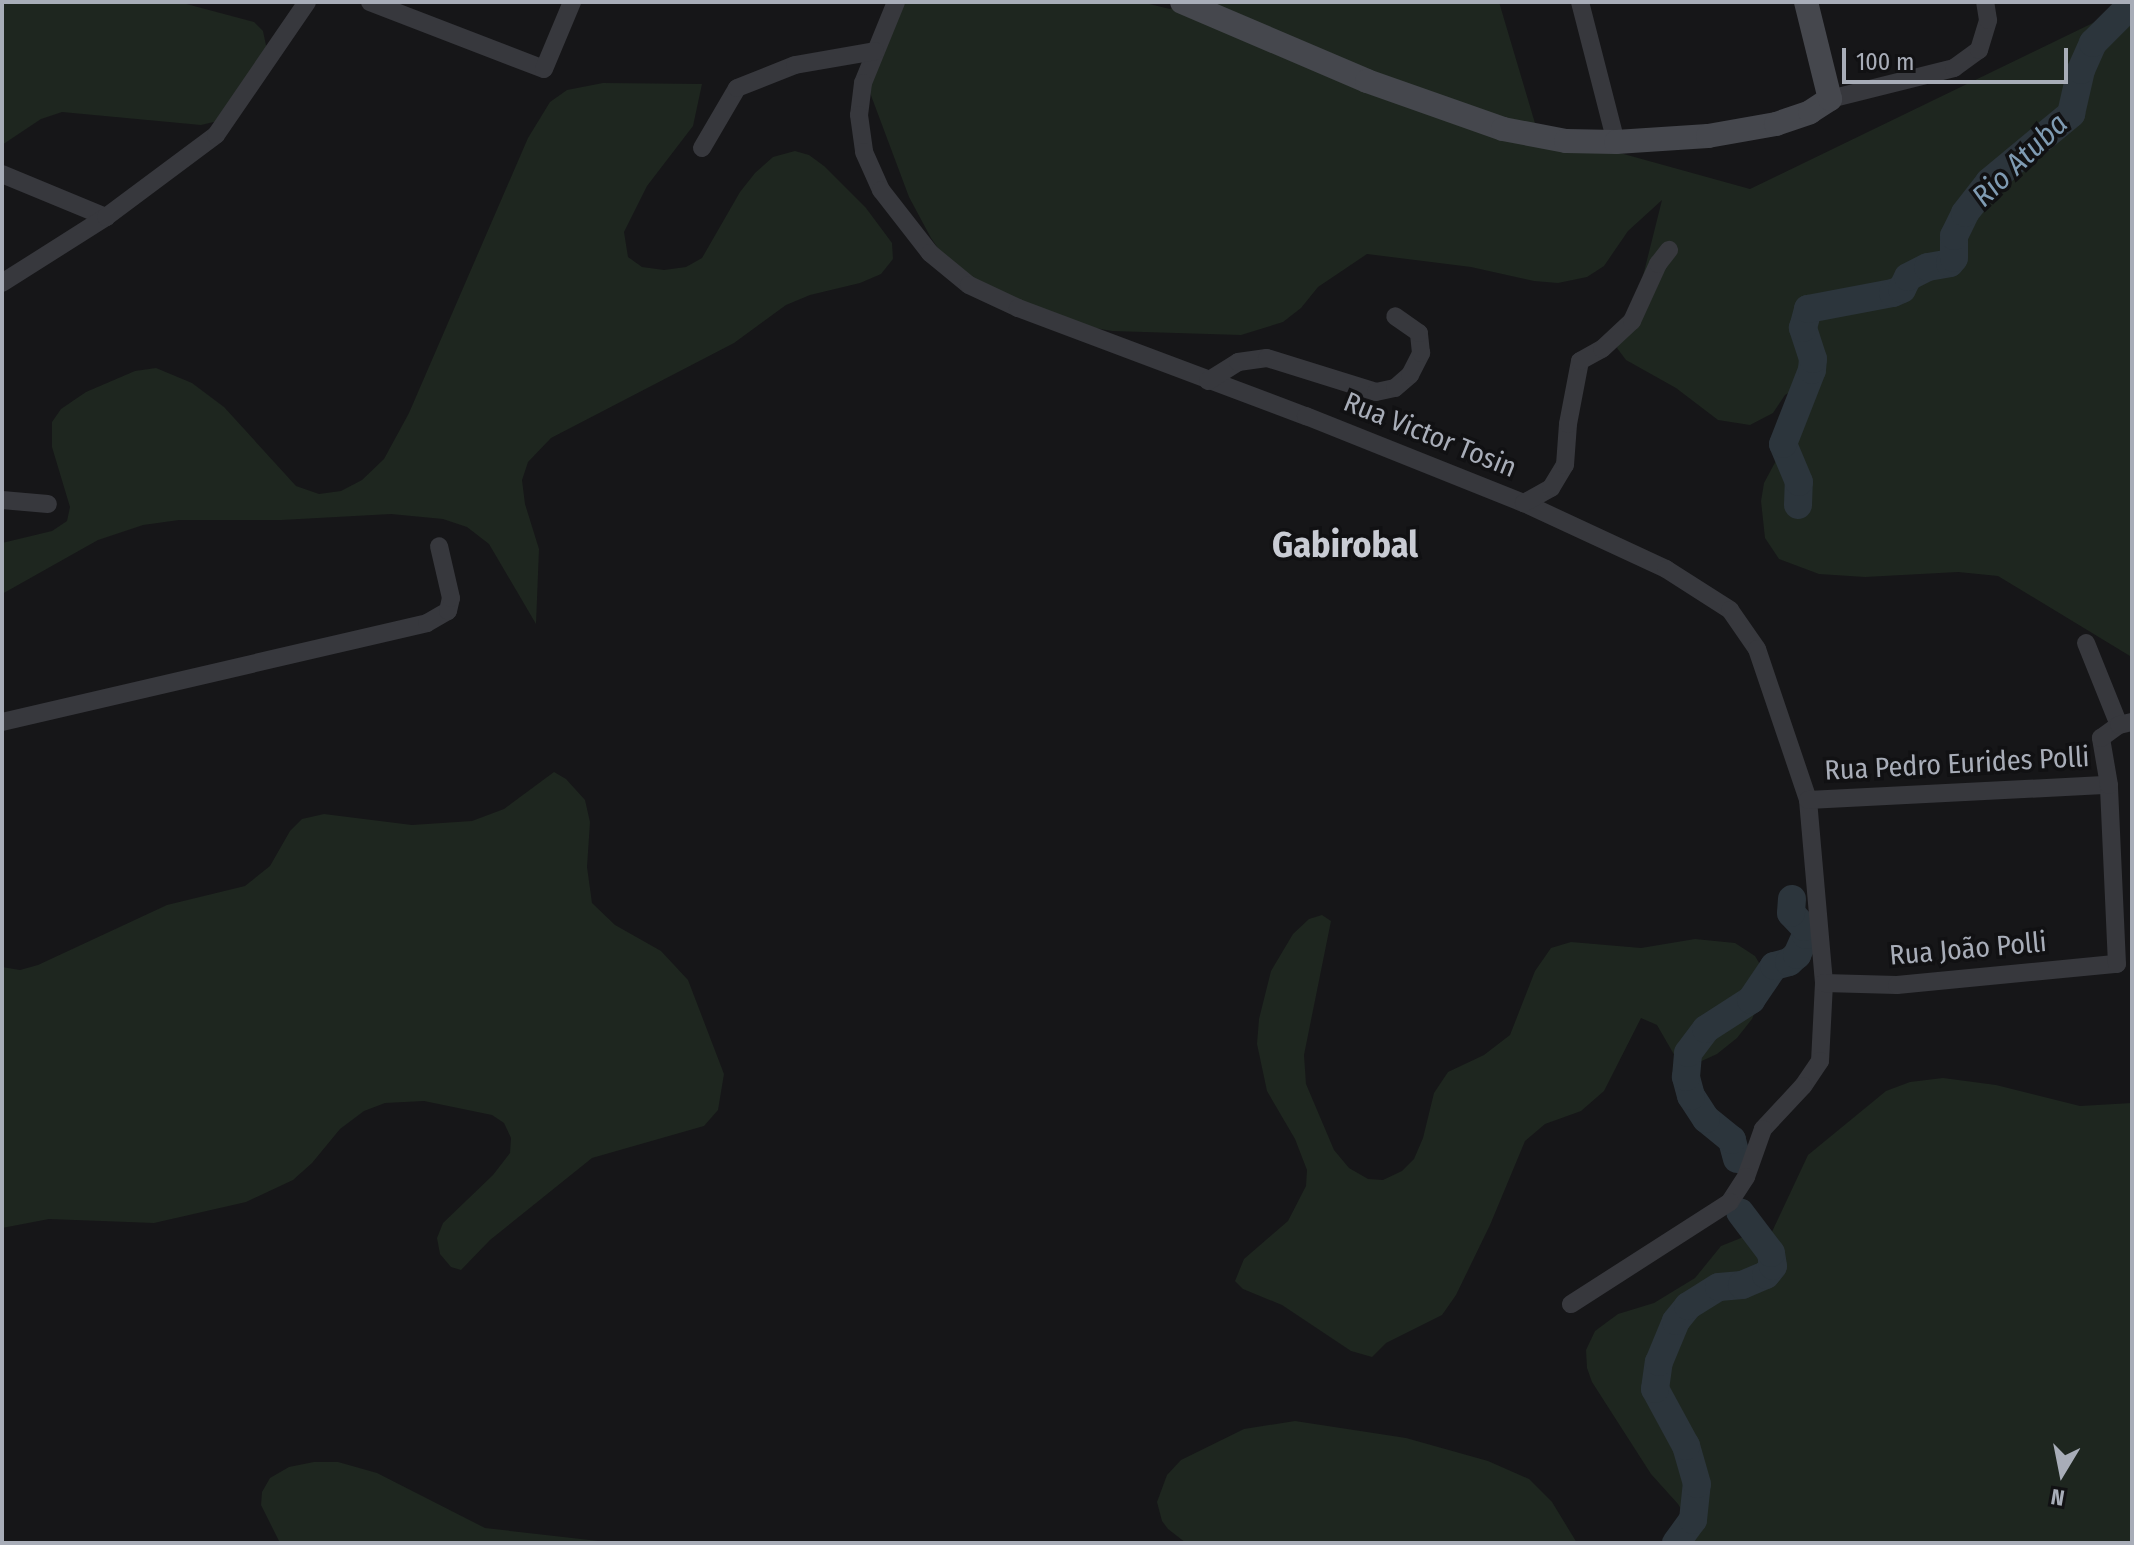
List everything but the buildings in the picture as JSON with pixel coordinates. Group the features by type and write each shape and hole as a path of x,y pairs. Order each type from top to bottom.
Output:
{"street":[{"path":"2,283 106,217 216,135 307,2"},
{"path":"370,2 544,69 572,2"},
{"name":"Rua Victor Tosin","path":"896,2 863,83 859,115 864,152 881,190 930,253 969,285 1018,308 1306,416 1524,503 1666,569 1730,610 1757,649 1808,800 1824,983 1820,1061 1803,1086 1763,1129 1746,1177 1730,1202 1571,1304"},
{"path":"1182,2 1367,81 1503,129 1566,141 1616,142 1708,136 1776,124 1810,112 1830,99 1954,68 1979,50 1988,20 1985,2"},
{"path":"1580,2 1616,142"},
{"path":"1806,2 1830,99"},
{"path":"702,148 737,88 795,65 875,51"},
{"path":"2,174 106,217"},
{"path":"1524,503 1551,488 1565,465 1568,424 1580,361 1602,349 1632,321 1658,264 1669,250"},
{"path":"1208,381 1238,362 1267,358 1376,392 1395,388 1410,375 1421,353 1419,333 1395,316"},
{"path":"2,500 48,504"},
{"path":"2,722 427,623 448,611 451,598 439,546"},
{"path":"2086,643 2126,723 2101,738 2109,785"},
{"name":"Rua Pedro Eurides Polli","path":"1808,800 2109,785"},
{"name":"Rua João Polli","path":"1824,983 1897,985 2117,964 2109,785"}],"shaded area":[{"path":"2,2 179,2 254,22 263,31 267,50 222,120 201,125 62,112 41,119 2,145"},
{"path":"900,2 1141,2 1170,9 1182,2 1499,2 1537,130 1750,189 2132,4 2132,660 1998,576 1958,572 1865,577 1819,574 1779,559 1765,538 1761,501 1764,483 1825,370 1785,395 1773,413 1750,425 1718,420 1676,388 1626,360 1617,348 1622,327 1635,308 1662,200 1628,231 1604,266 1587,277 1558,283 1534,281 1471,267 1367,254 1318,287 1301,308 1283,322 1241,335 1112,331 1056,321 1005,301 946,260 931,238 909,197 866,82"},
{"path":"603,83 702,84 693,126 647,186 624,232 628,257 642,267 664,270 686,267 702,258 740,192 755,173 773,157 795,151 809,155 824,166 866,208 892,243 893,259 881,274 786,305 734,343 551,438 528,462 522,480 525,504 539,549 536,624 489,544 467,527 443,519 391,514 281,520 179,520 143,525 98,540 2,594 2,543 52,531 67,521 70,507 52,447 52,422 61,409 86,392 135,371 156,368 192,383 224,407 296,486 319,494 341,491 362,480 384,459 409,413 528,138 550,102 567,90"},
{"path":"554,772 566,779 585,800 590,822 587,867 592,903 615,925 661,951 688,980 724,1074 718,1110 704,1126 592,1158 490,1240 461,1270 451,1267 440,1254 437,1238 443,1223 493,1175 510,1153 511,1138 504,1123 492,1115 424,1101 385,1103 364,1111 340,1129 312,1163 293,1180 246,1202 154,1223 49,1219 2,1228 2,967 20,970 38,965 167,905 245,886 270,866 290,831 302,819 324,814 412,825 472,821 504,809"},
{"path":"1322,915 1331,921 1304,1055 1306,1084 1334,1150 1349,1168 1368,1179 1383,1180 1402,1171 1414,1159 1423,1138 1434,1093 1448,1072 1484,1055 1510,1035 1535,971 1551,948 1571,942 1641,948 1695,939 1735,943 1755,956 1764,971 1763,993 1752,1019 1737,1038 1717,1054 1695,1064 1676,1058 1657,1025 1641,1018 1604,1091 1581,1111 1545,1124 1525,1141 1490,1225 1456,1295 1442,1315 1386,1343 1372,1357 1351,1351 1282,1305 1243,1289 1235,1281 1244,1259 1288,1221 1306,1186 1307,1170 1295,1139 1267,1091 1257,1044 1259,1019 1271,971 1293,934 1309,919"},
{"path":"1943,1078 1996,1085 2080,1106 2132,1103 2132,1543 1679,1543 1691,1526 1678,1504 1651,1474 1592,1382 1586,1350 1595,1331 1618,1314 1654,1303 1695,1278 1721,1246 1746,1236 1770,1236 1808,1155 1886,1091 1910,1082"},
{"path":"1295,1421 1406,1438 1488,1461 1529,1479 1552,1502 1577,1543 1186,1543 1168,1529 1162,1521 1157,1502 1167,1475 1181,1460 1244,1429"},
{"path":"314,1462 338,1462 377,1473 485,1528 616,1543 280,1543 261,1505 262,1492 270,1478 289,1467"}],"waterway":[{"name":"Rio Atuba","path":"1798,505 1799,482 1783,444 1812,370 1813,359 1803,328 1808,309 1893,293 1902,289 1908,277 1928,267 1950,263 1954,258 1954,236 1965,213 1989,182 2071,114 2081,70 2093,43 2132,4"},
{"name":"Rio Atuba","path":"1737,1159 1732,1140 1706,1119 1691,1096 1686,1077 1688,1053 1706,1029 1751,1000 1774,966 1789,962 1797,955 1806,935 1804,927 1791,913 1792,899"},
{"name":"Rio Atuba","path":"1676,1543 1693,1520 1697,1484 1686,1446 1655,1389 1659,1362 1676,1321 1688,1306 1719,1287 1742,1285 1766,1275 1773,1266 1771,1253 1740,1212"}],"district":[{"name":"Gabirobal","path":"1345,546"}]}
